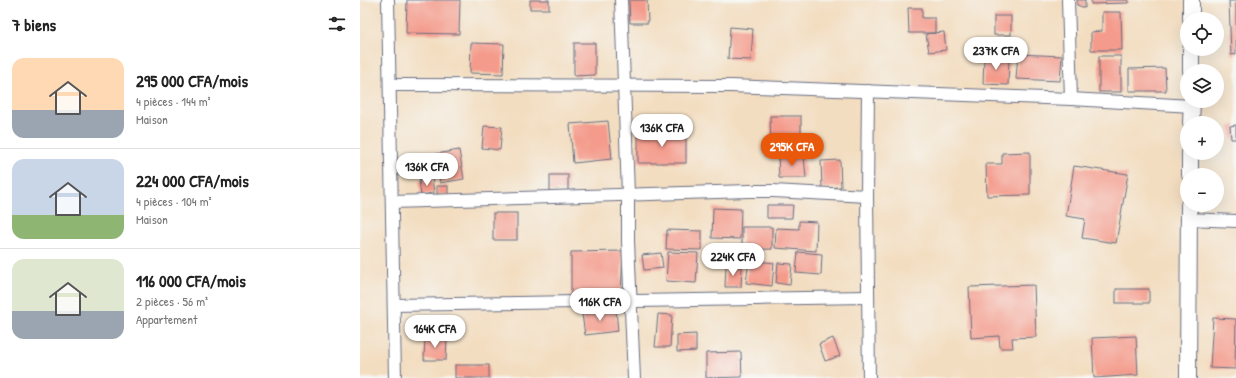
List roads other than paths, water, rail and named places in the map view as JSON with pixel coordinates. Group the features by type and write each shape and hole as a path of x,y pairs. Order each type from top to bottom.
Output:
{"street":[{"path":"388,0 395,378"},
{"path":"621,0 628,194 628,241 634,378"},
{"path":"1068,0 1072,99"},
{"path":"1191,0 1191,12"},
{"path":"390,85 730,86 1180,103"},
{"path":"868,91 867,196 870,378"},
{"path":"392,202 773,191 867,196"},
{"path":"1188,378 1188,212 1236,221"},
{"path":"394,305 868,297"}]}
